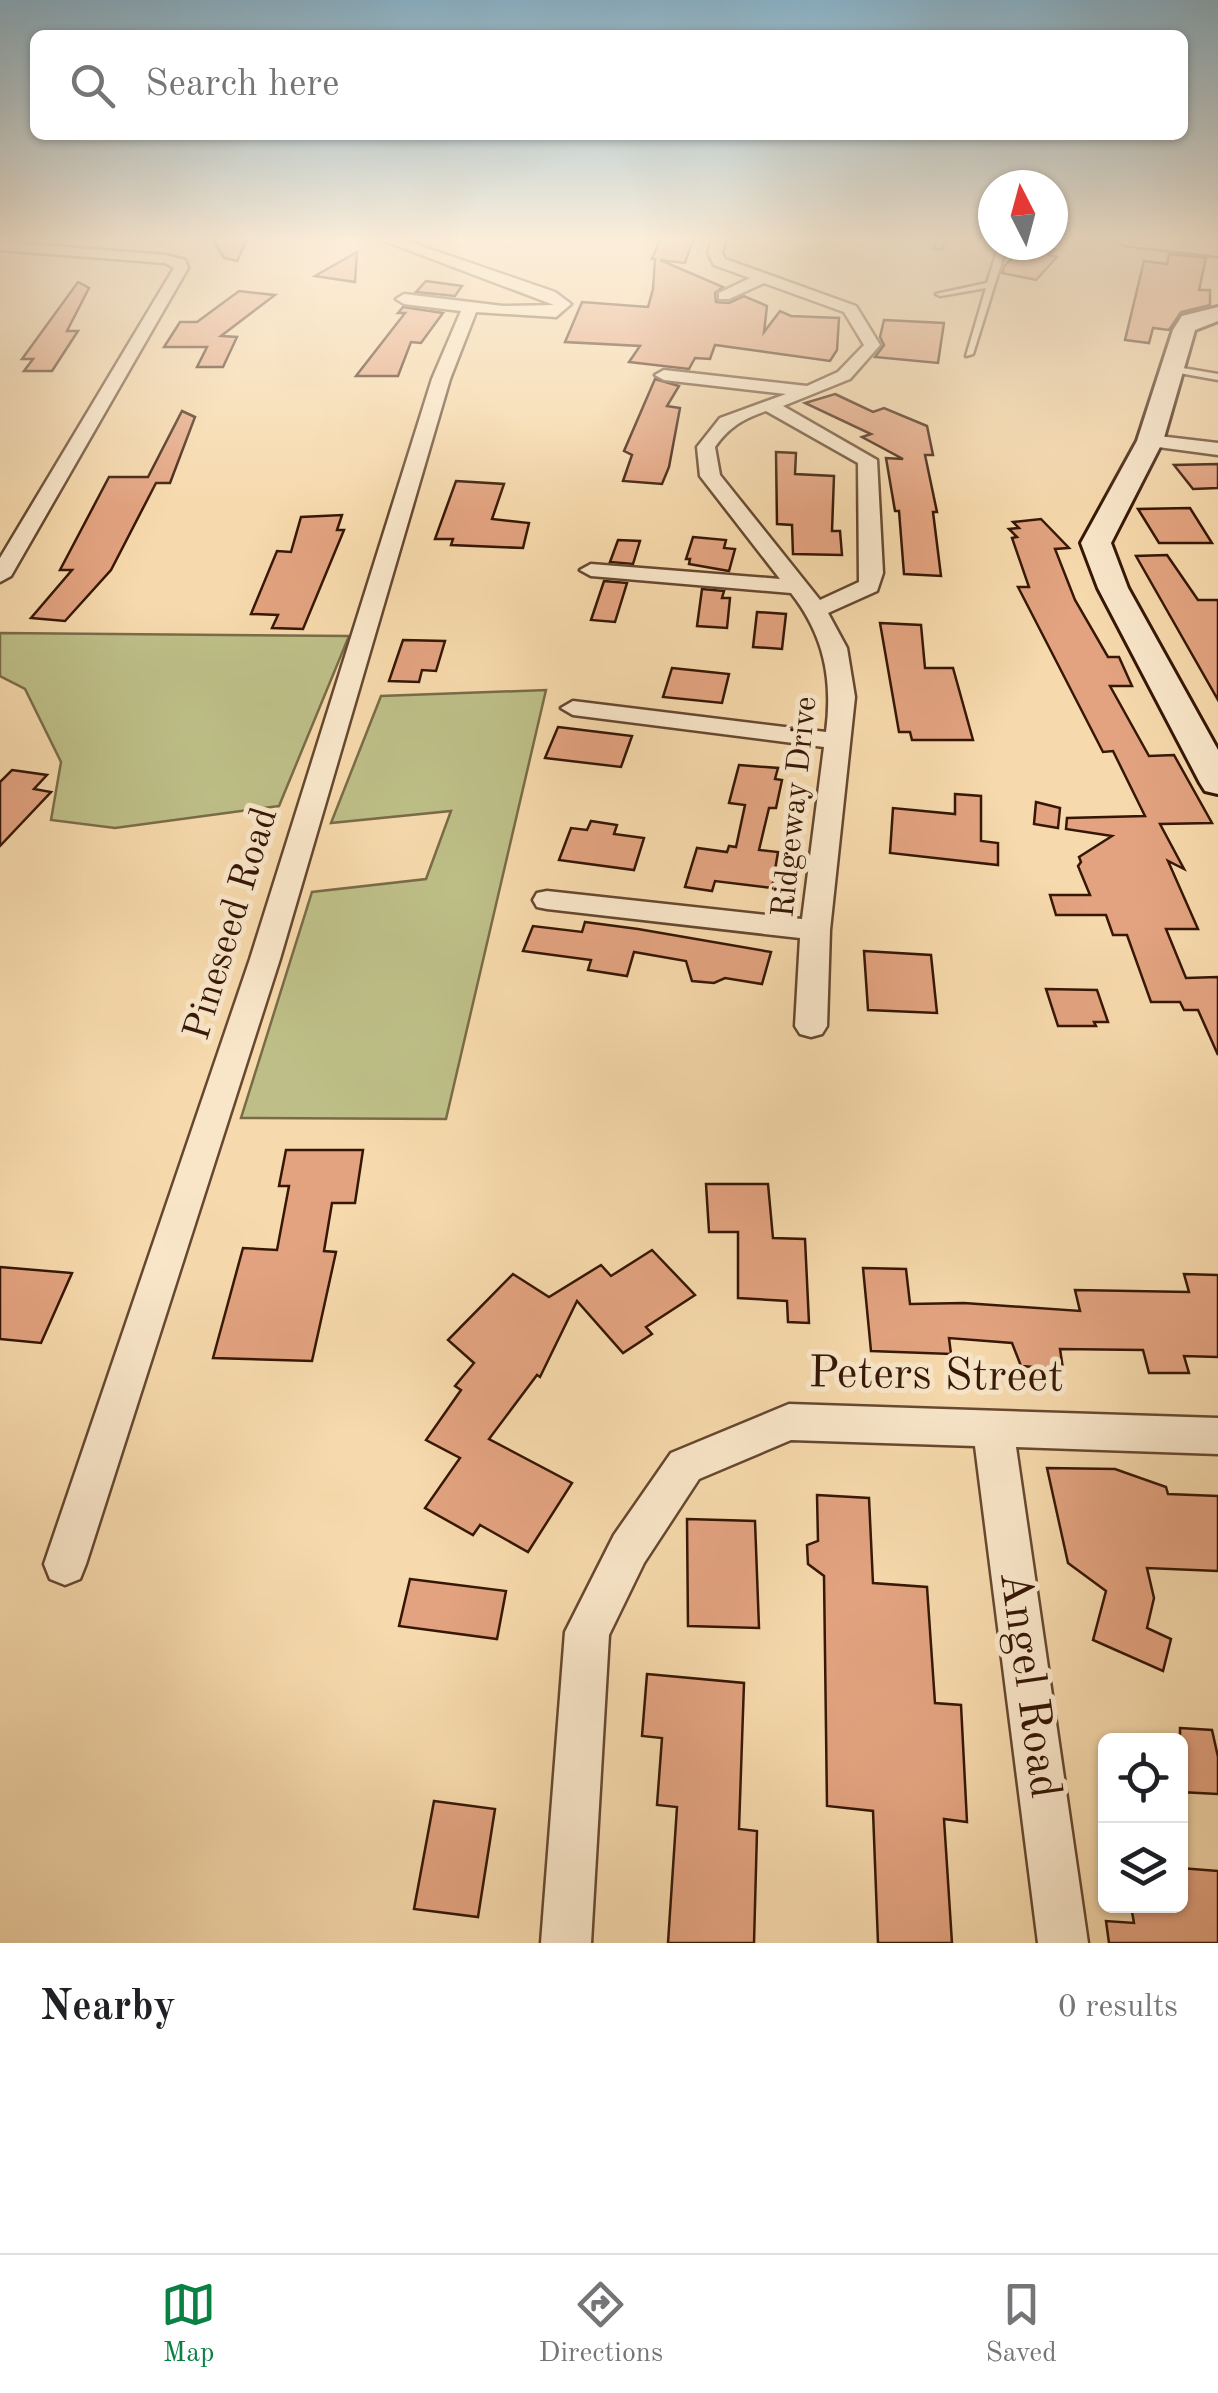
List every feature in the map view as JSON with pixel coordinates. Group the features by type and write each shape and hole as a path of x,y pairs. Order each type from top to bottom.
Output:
{"street":[{"path":"0,576 146,328"},
{"name":"Pineseed Road","path":"65,1564 265,959 441,379 461,328"},
{"name":"Ridgeway Drive","path":"811,1026 815,930 843,697 835,648 816,610 710,476 706,447 723,424 842,378 862,362 872,345 861,328"},
{"path":"1187,328 1150,441 1096,543 1113,588 1218,783"},
{"path":"664,375 809,390"},
{"path":"768,405 867,460 872,572 869,586 816,610"},
{"path":"1150,441 1218,449"},
{"path":"590,570 798,587"},
{"path":"573,708 839,741"},
{"path":"547,900 815,930"},
{"name":"Peters Street","path":"566,1943 587,1632 629,1549 685,1466 788,1422 1218,1436"},
{"name":"Angel Road","path":"993,1428 1063,1943"}],"lane":[{"path":"969,354 977,328"},
{"path":"1171,369 1218,377"}],"green space":[{"path":"0,633 349,636 279,806 115,828 51,820 61,762 25,689 0,676"},
{"path":"546,690 446,1119 241,1118 312,892 426,879 451,811 331,823 381,696"}],"building":[{"path":"45,328 78,331 52,371 24,371 33,359 22,359"},
{"path":"176,328 232,328 221,336 237,337 223,367 197,367 207,347 164,347"},
{"path":"394,328 432,328 421,343 411,342 398,376 356,376"},
{"path":"571,328 764,328 764,332 767,328 838,328 837,350 830,361 715,345 710,359 695,358 689,369 629,362 640,346 565,342"},
{"path":"882,328 943,328 938,363 875,357 884,345 880,337"},
{"path":"1128,328 1171,328 1153,328 1149,343 1125,340"},
{"path":"655,379 679,386 667,406 680,408 669,467 662,484 623,481 632,455 624,451"},
{"path":"835,394 873,412 884,408 927,426 933,455 925,455 937,512 933,512 941,576 904,574 899,511 895,511 886,458 903,459 862,437 871,434 805,403"},
{"path":"182,411 195,417 170,483 156,483 111,570 65,621 31,618 72,570 60,570 109,477 148,477"},
{"path":"776,452 796,453 795,474 834,476 832,531 840,531 842,555 793,554 792,525 777,524"},
{"path":"1218,464 1218,488 1193,489 1174,465"},
{"path":"456,481 504,484 492,519 529,523 523,548 451,545 453,539 435,539"},
{"path":"1190,508 1212,543 1159,543 1138,509"},
{"path":"342,515 337,530 344,530 303,629 272,628 278,615 251,614 277,551 291,552 301,517"},
{"path":"1041,519 1069,548 1055,549 1075,600 1108,657 1119,657 1132,686 1110,686 1149,756 1174,755 1212,823 1160,824 1184,869 1168,861 1198,929 1166,929 1186,978 1218,977 1218,1055 1198,1010 1184,1010 1180,1002 1151,1002 1127,935 1113,935 1106,915 1056,915 1050,895 1090,895 1078,866 1079,857 1112,836 1066,829 1067,818 1145,816 1113,751 1103,752 1018,587 1029,587 1012,538 1017,537 1009,529 1019,528 1013,522"},
{"path":"693,537 726,540 724,548 735,549 729,571 689,564 690,559 686,559"},
{"path":"618,540 640,541 633,564 610,562"},
{"path":"1167,555 1198,600 1218,600 1218,700 1136,556"},
{"path":"604,581 627,583 615,622 591,620"},
{"path":"702,589 724,591 722,598 730,598 727,628 697,626"},
{"path":"757,612 786,614 782,649 753,647"},
{"path":"880,623 921,625 925,668 953,668 973,740 912,740 910,732 899,732"},
{"path":"403,640 445,641 436,671 422,670 419,682 389,681"},
{"path":"672,668 729,674 722,703 663,697"},
{"path":"558,727 632,736 621,767 545,758"},
{"path":"739,765 778,768 775,779 782,780 776,808 769,808 759,850 778,852 772,888 715,881 712,891 685,887 697,848 727,852 729,846 736,847 745,805 729,803"},
{"path":"12,770 47,775 34,789 51,792 0,846 0,782"},
{"path":"955,794 981,796 981,841 998,843 998,865 890,853 893,808 955,814"},
{"path":"1036,802 1060,808 1058,828 1034,824"},
{"path":"591,821 617,825 614,834 644,838 634,870 559,860 571,828 587,830"},
{"path":"585,922 771,952 762,984 725,978 714,983 692,981 686,961 634,952 627,976 588,970 591,960 523,951 533,926 582,932"},
{"path":"864,951 931,955 937,1013 868,1010"},
{"path":"1046,989 1097,990 1108,1022 1094,1022 1096,1026 1058,1026"},
{"path":"286,1150 363,1150 355,1203 332,1203 324,1251 336,1252 312,1361 213,1358 243,1248 277,1250 289,1186 279,1186"},
{"path":"706,1184 768,1184 773,1238 805,1239 809,1323 788,1322 787,1301 738,1298 738,1232 709,1232"},
{"path":"652,1250 695,1295 646,1327 652,1334 623,1353 577,1301 540,1377 537,1375 489,1439 572,1483 528,1552 480,1525 473,1535 425,1508 460,1458 426,1440 461,1390 455,1386 474,1363 448,1340 513,1274 549,1297 601,1265 611,1276"},
{"path":"0,1267 72,1273 41,1343 0,1339"},
{"path":"863,1268 906,1269 910,1304 964,1303 1080,1311 1075,1290 1189,1292 1184,1274 1218,1275 1218,1357 1184,1356 1189,1373 1149,1373 1143,1350 1060,1349 1063,1369 1021,1366 1012,1343 949,1338 951,1354 871,1351"},
{"path":"1047,1468 1115,1469 1166,1487 1168,1494 1218,1496 1218,1571 1147,1568 1154,1598 1147,1628 1171,1639 1163,1671 1093,1640 1106,1591 1068,1563"},
{"path":"817,1495 869,1498 873,1583 927,1587 935,1703 961,1705 967,1822 944,1819 952,1943 878,1943 873,1811 827,1806 824,1576 808,1564 807,1545 818,1541"},
{"path":"687,1519 755,1521 759,1628 688,1626"},
{"path":"410,1579 506,1591 497,1639 399,1626"},
{"path":"647,1674 744,1683 739,1829 757,1831 754,1943 668,1943 677,1807 657,1805 662,1738 642,1736"},
{"path":"1180,1728 1212,1730 1218,1757 1218,1794 1188,1792 1188,1733 1180,1733"},
{"path":"434,1801 495,1809 478,1917 414,1909"},
{"path":"1188,1869 1218,1871 1218,1943 1109,1943 1106,1921 1134,1923 1132,1913 1188,1913"}]}
